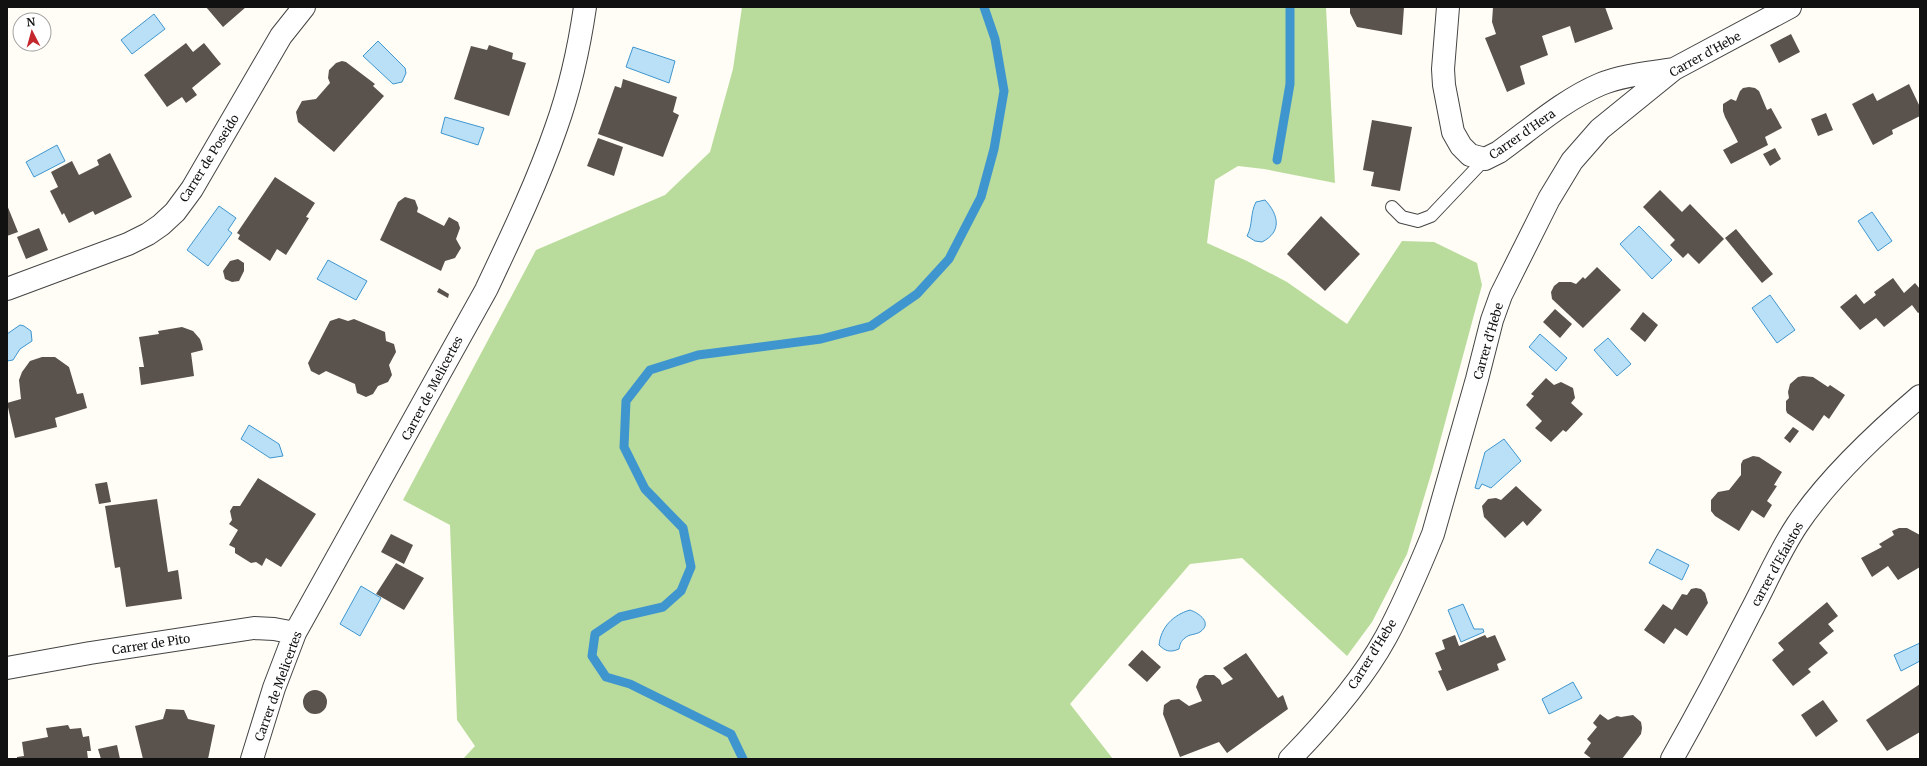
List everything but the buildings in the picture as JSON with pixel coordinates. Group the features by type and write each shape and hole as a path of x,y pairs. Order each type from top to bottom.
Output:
{"street":[{"name":"Carrer de Poseido","path":"7,289 128,244 148,234 170,216 192,189 280,36 304,7"},
{"name":"Carrer de Melicertes","path":"252,759 274,688 296,633 486,290 512,236 556,129 575,61 586,7"},
{"name":"Carrer d'Hera","path":"1448,7 1443,68 1444,85 1453,132 1461,146 1470,155 1485,160 1499,152 1577,95 1602,84 1622,78 1674,69"},
{"name":"Carrer d'Hebe","path":"1290,759 1355,684 1386,637 1433,534 1477,380 1492,320 1501,295 1549,199 1572,161 1600,129 1674,69 1790,7"},
{"name":"carrer d'Efaistos","path":"1672,759 1707,697 1778,557 1797,525 1833,480 1899,414 1920,396"},
{"name":"Carrer de Pito","path":"7,668 90,653 254,628 274,629 296,633"}],"lane":[{"path":"1392,207 1402,217 1418,221 1431,216 1461,183 1485,160"}],"green space":[{"path":"742,7 1326,7 1335,183 1264,169 1238,166 1215,180 1207,243 1247,261 1287,282 1347,324 1402,241 1434,242 1477,263 1482,285 1432,471 1407,554 1372,622 1347,656 1242,558 1190,564 1070,704 1113,759 463,759 475,746 457,720 450,525 403,500 536,250 665,195 710,152 733,69"}],"water":[{"path":"154,14 165,29 132,54 121,40"},
{"path":"378,41 405,68 406,73 402,82 393,84 363,56"},
{"path":"633,47 675,61 669,83 626,67"},
{"path":"445,117 484,128 478,145 441,133"},
{"path":"57,145 65,161 34,177 26,162"},
{"path":"1265,200 1273,211 1276,223 1275,228 1273,233 1262,242 1255,241 1247,236 1253,210 1256,202"},
{"path":"219,206 236,218 228,230 232,233 208,266 187,250"},
{"path":"1872,212 1892,241 1878,251 1858,221"},
{"path":"1639,226 1672,260 1652,279 1620,244"},
{"path":"328,260 367,281 356,300 317,279"},
{"path":"1770,295 1795,330 1777,343 1752,308"},
{"path":"20,325 31,331 32,341 20,349 13,360 7,361 7,334"},
{"path":"1540,334 1567,358 1556,371 1529,347"},
{"path":"1608,338 1631,364 1617,376 1594,350"},
{"path":"249,425 279,444 283,456 270,458 241,439"},
{"path":"1504,439 1521,461 1491,488 1482,484 1479,489 1475,488 1485,452"},
{"path":"1657,549 1689,565 1682,580 1649,563"},
{"path":"361,586 381,598 360,636 340,624"},
{"path":"1463,604 1474,629 1483,629 1484,632 1461,642 1448,610"},
{"path":"1190,610 1201,616 1205,622 1204,629 1184,639 1179,649 1168,651 1163,649 1159,645 1165,627 1178,615"},
{"path":"1920,643 1920,661 1901,671 1894,655"},
{"path":"1573,682 1582,698 1549,714 1542,699"}],"waterway":[{"path":"743,759 731,734 630,684 606,677 592,656 595,634 620,617 663,607 681,591 691,567 683,528 645,489 624,447 626,401 650,370 698,355 821,339 871,326 917,294 949,259 981,197 994,149 1004,91 995,39 984,7"},
{"path":"1277,160 1290,84 1290,7"}]}
